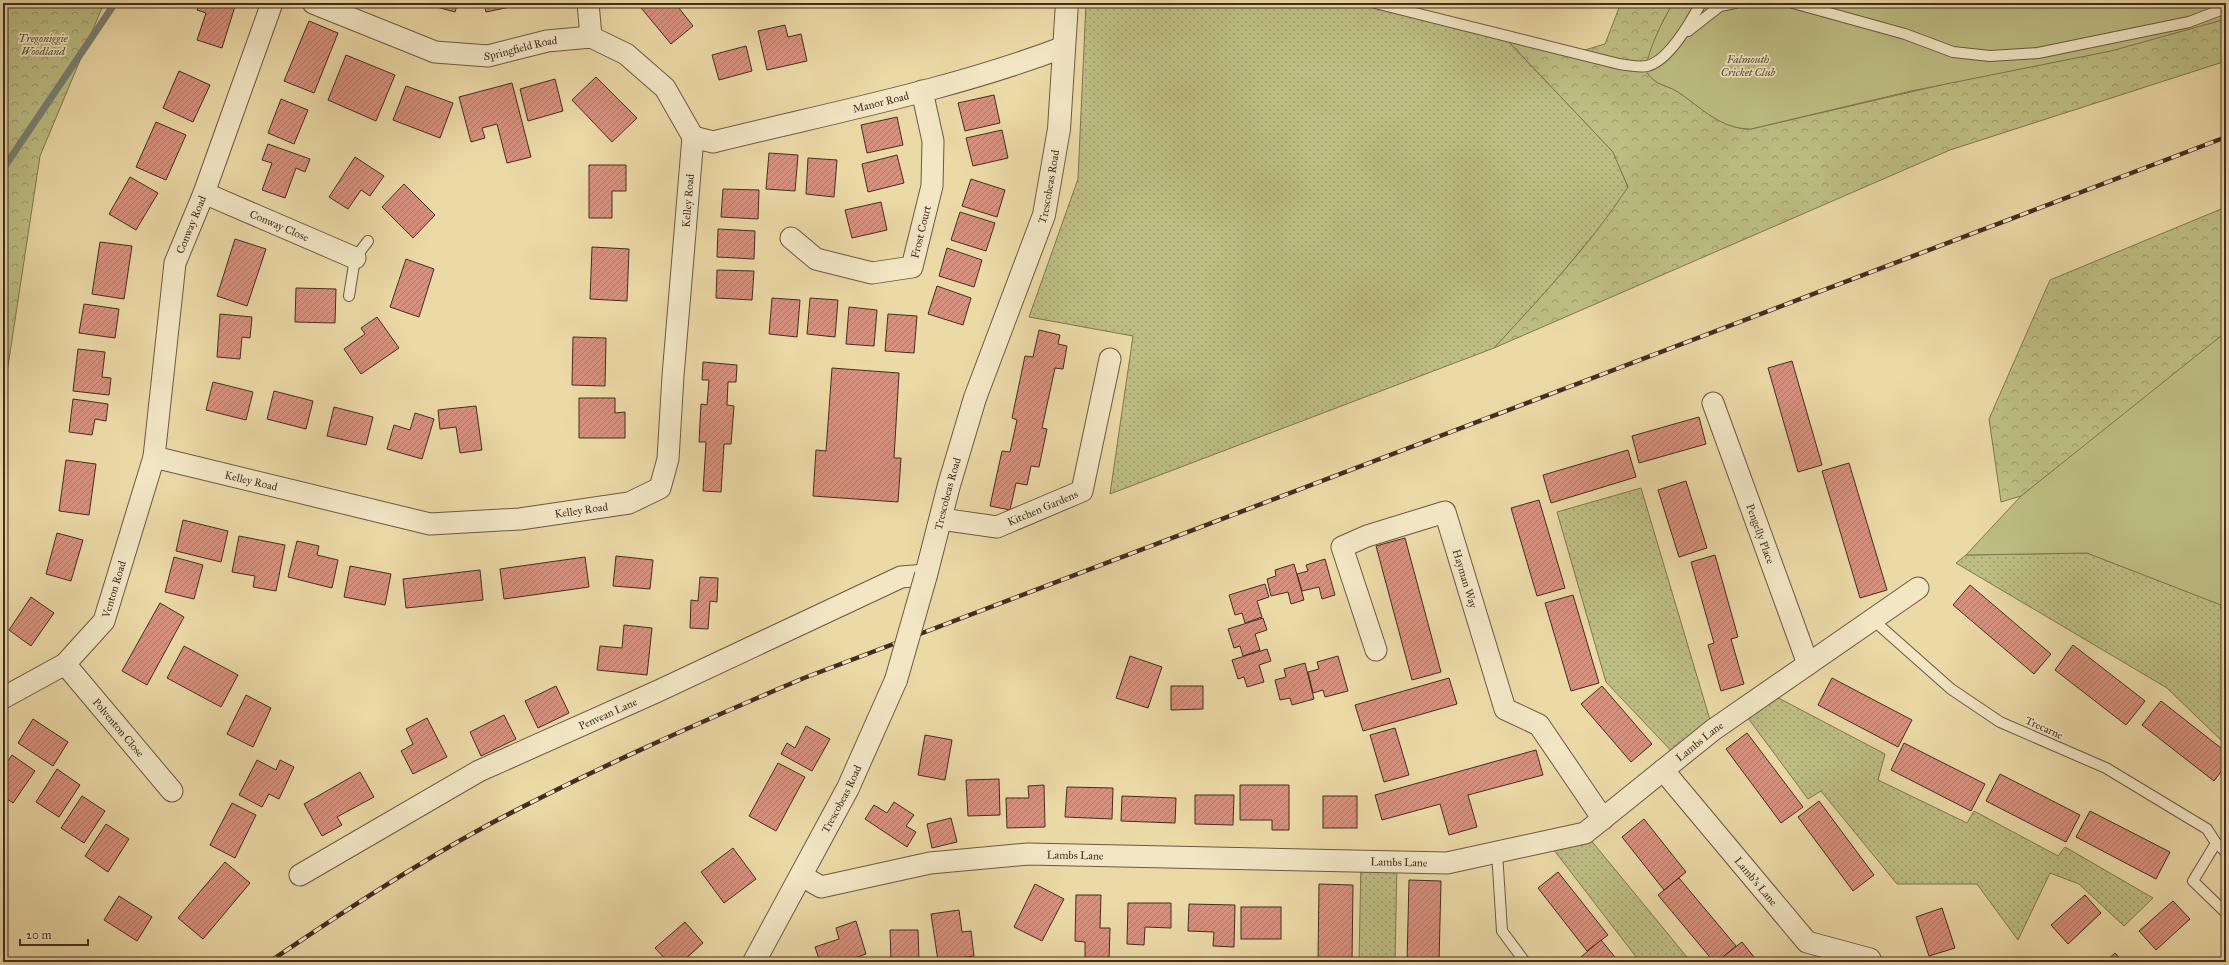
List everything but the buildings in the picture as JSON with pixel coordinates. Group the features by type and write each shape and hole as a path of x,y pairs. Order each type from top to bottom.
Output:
{"street":[{"name":"Conway Road","path":"154,457 176,264 204,193 272,3"},
{"name":"Springfield Road","path":"313,3 435,52 488,56 547,41 591,37"},
{"path":"588,3 591,37 626,54 665,88 693,137"},
{"name":"Trescobeas Road","path":"754,962 802,876 848,788 896,680 926,575 949,485 975,398 1044,216 1059,129 1067,3"},
{"name":"Manor Road","path":"693,137 713,142 922,91 1023,62 1064,47"},
{"name":"Frost Court","path":"791,238 816,259 872,273 912,267 932,186 933,141 922,91"},
{"name":"Kelley Road","path":"154,457 430,524 520,519 629,503 660,488 668,458 673,376 693,137"},
{"name":"Conway Close","path":"204,193 355,258"},
{"name":"Kitchen Gardens","path":"941,519 997,527 1082,491 1110,358"},
{"name":"Pengelly Place","path":"1713,403 1808,664"},
{"name":"Venton Road","path":"3,698 65,664 104,620 154,457"},
{"name":"Hayman Way","path":"1376,650 1342,547 1367,536 1445,512 1506,709 1539,726 1603,819"},
{"name":"Penvean Lane","path":"300,875 479,771 656,692 901,577 926,575"},
{"name":"Lambs Lane","path":"802,876 821,887 930,863 1028,854 1448,863 1585,833 1713,730 1918,588"},
{"name":"Polventon Close","path":"65,664 172,790"},
{"name":"Lamb's Lane","path":"1663,770 1807,942 1870,959"}],"lane":[{"path":"1375,3 1632,66 1646,66 1652,64 1683,35 1720,6 1735,3"},
{"path":"1683,35 1701,3"},
{"path":"1792,3 1904,34 1953,52 1990,56 2038,53 2189,22 2226,8"},
{"path":"349,296 355,258 368,241"},
{"name":"Trecarne","path":"1872,619 1951,689 2000,722 2106,768 2207,830 2216,843 2226,852"},
{"path":"2216,843 2193,881 2226,913"},
{"path":"1497,852 1502,931 1525,962"}],"green space":[{"name":"Tregoniggie Woodland","path":"3,3 104,3 40,156 3,399"},
{"path":"1086,3 1359,3 1508,41 1613,152 1628,187 1610,215 1545,293 1494,348 1110,494 1133,336 1029,317 1078,179"},
{"path":"1621,3 1673,3 1663,21 1647,63 1629,62 1585,50 1605,44"},
{"name":"Falmouth Cricket Club","path":"1673,3 2226,3 2226,19 2111,51 1911,91 1751,129 1740,128 1721,122 1703,111 1678,92 1657,82 1645,70 1656,35"},
{"path":"2226,19 2226,61 1950,150 1494,348 1581,250 1628,187 1613,152 1508,41 1633,70 1645,70 1657,82 1678,92 1703,111 1721,122 1740,128 1751,129"},
{"path":"2226,207 2226,335 2021,496 2001,502 1989,419 2050,280"},
{"path":"2226,332 2226,607 2087,553 1966,555 2021,496"},
{"path":"1641,488 1713,730 1678,758 1606,682 1557,512"},
{"path":"2087,553 2220,604 2226,630 2226,745 2167,688 1956,563 1966,555"},
{"path":"1767,692 1885,754 1878,780 1967,823 1974,811 2058,856 2065,847 2153,898 2124,926 2079,884 2050,873 2018,940 1977,884 1897,884 1821,791 1808,799 1742,710"},
{"path":"1585,833 1691,962 1640,962 1547,841"},
{"path":"1361,861 1397,862 1395,962 1359,962"}],"waterway":[{"path":"3,169 115,3"}],"railway":[{"path":"269,962 376,891 486,826 564,786 643,749 804,678 2226,137"}]}
